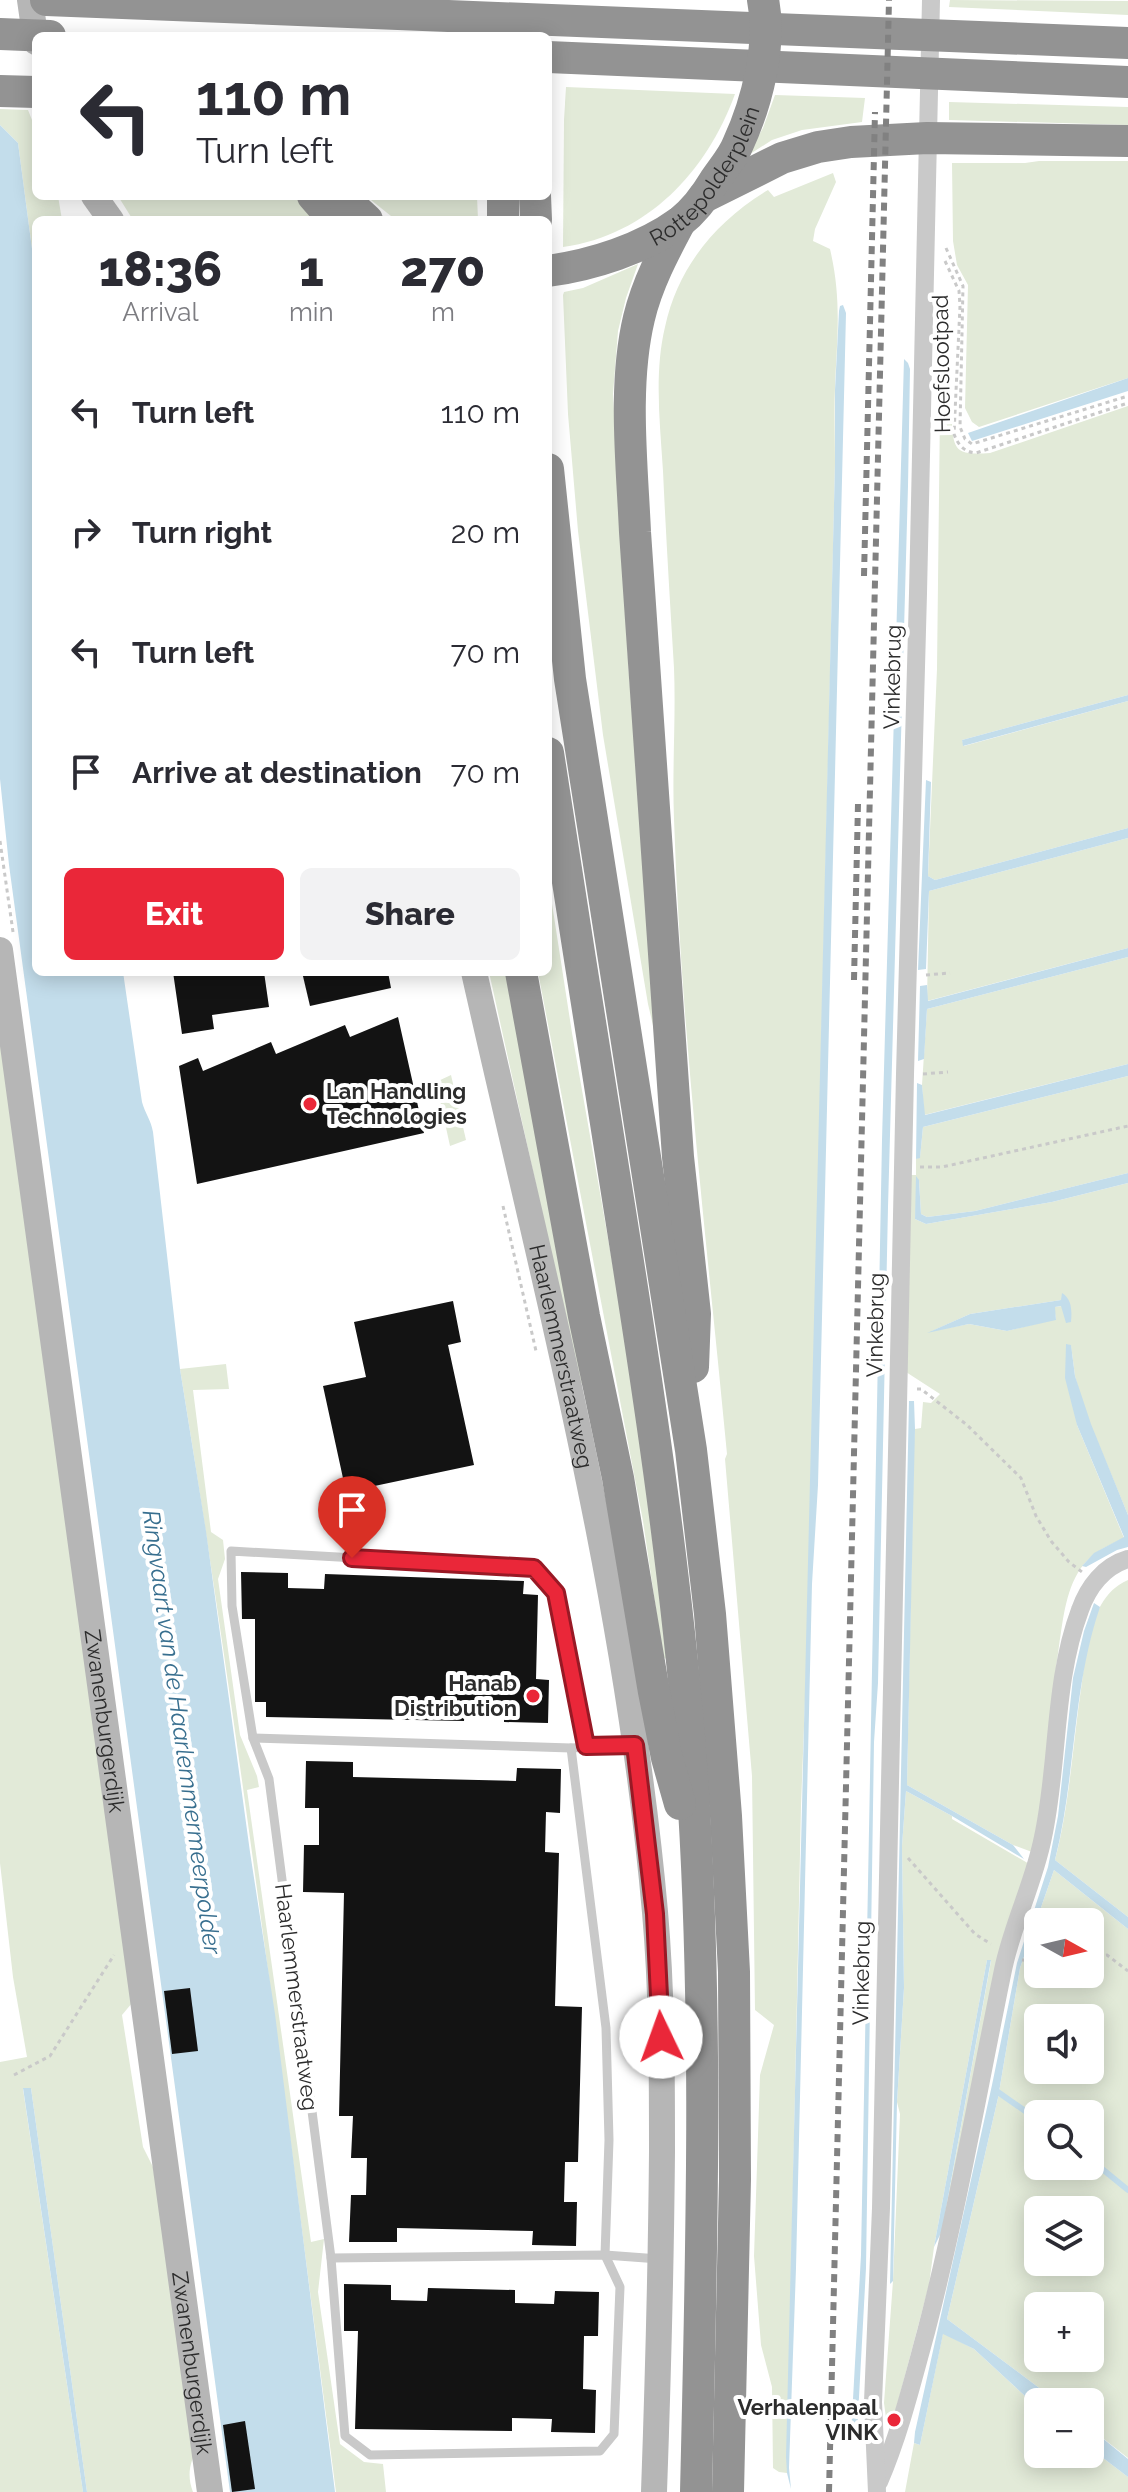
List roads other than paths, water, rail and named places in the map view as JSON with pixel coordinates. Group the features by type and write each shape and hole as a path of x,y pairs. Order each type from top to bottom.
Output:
{"highway":[{"path":"46,0 1122,43"},
{"path":"290,32 294,0"},
{"path":"503,32 504,0"},
{"path":"536,32 537,0"},
{"name":"Rottepolderplein","path":"552,270 601,260 631,249 680,222 704,197 738,146 758,88 764,54 763,0"},
{"path":"0,34 32,35"},
{"path":"552,57 1121,82"},
{"path":"0,91 32,92"},
{"path":"704,197 782,158 818,147 889,139 1128,141"},
{"path":"322,200 352,213"},
{"path":"680,222 656,269 639,317 632,362 631,433 635,532 678,1157 695,1314 691,1450"},
{"path":"552,507 570,679 691,1450 711,1629 726,1816 734,1972 735,2179 728,2492"},
{"path":"552,778 669,1539 689,1735 698,1869 703,2101 696,2492"},
{"path":"522,976 584,1316 618,1478 665,1745 698,1869"}],"main road":[{"path":"30,0 35,32"},
{"name":"Zwanenburgerdijk","path":"0,950 210,2492"},
{"name":"Haarlemmerstraatweg","path":"475,976 598,1523 635,1745 656,1929 662,2068 661,2259 654,2492"}],"street":[{"name":"Vinkebrug","path":"878,2488 872,2418 881,2220 931,0"},
{"name":"Vinkebrug","path":"878,2488 901,2428 946,2249 1006,1955 1043,1838 1072,1636 1082,1605 1095,1581 1108,1569 1128,1559"}],"lane":[{"name":"Haarlemmerstraatweg","path":"571,1748 606,2028 609,2140 605,2255 620,2287 614,2434 600,2451 370,2455 345,2436 331,2258 269,1779 253,1738 232,1606 231,1551 534,1568 556,1593 586,1746"},
{"path":"253,1738 571,1748 635,1745"},
{"path":"331,2258 605,2255 661,2259"}],"water":[{"name":"Ringvaart van de Haarlemmermeerpolder","path":"0,125 18,143 32,249 32,976 124,976 142,1102 153,1132 180,1369 275,2014 335,2492 230,2492 9,865 0,779"},
{"path":"843,305 846,313 818,1485 812,1584 789,2468 791,2489 786,2457 835,390 839,311"},
{"path":"904,359 910,369 908,486 878,1683 874,1742 866,2268 857,2434 852,2438 861,2255 882,1140"},
{"path":"1128,378 1128,391 972,441 968,433"},
{"path":"1128,695 1128,701 963,746 962,740"},
{"path":"926,780 931,782 928,876 935,880 1128,828 1128,838 929,891 926,969 918,970"},
{"path":"1128,948 1128,957 927,1009 924,1059 918,1061 920,986 927,985 928,1001"},
{"path":"1128,1064 1128,1076 923,1127 920,1158 916,1159 917,1083 922,1085 925,1115"},
{"path":"1128,1173 1128,1183 1052,1202 926,1224 915,1219 916,1176 919,1180 921,1214 927,1217 975,1211"},
{"path":"1062,1293 1070,1302 1071,1322 1066,1323 1061,1306 1055,1307 1056,1320 1007,1331 969,1324 927,1333 970,1314 1061,1300"},
{"path":"1066,1344 1071,1345 1075,1376 1091,1424 1128,1515 1128,1547 1086,1567 1082,1566 1094,1553 1124,1537 1077,1425 1065,1378"},
{"path":"909,1401 914,1401 915,1429 907,1785 1013,1845 1024,1859 906,1791 902,1846 904,1988 897,2102 893,2281 890,2284"},
{"path":"1094,1603 1100,1607 1084,1669 1067,1797 1055,1860 1128,1917 1128,1929 1054,1870 1041,1908 1035,1908 1048,1867 1058,1816 1073,1678"},
{"path":"1024,1941 1024,1956 998,2098 947,2319 1039,2388 1024,2388 1024,2395 974,2349 943,2334 920,2445 914,2443 915,2432"},
{"path":"987,1960 991,1960 942,2231 934,2247"},
{"path":"23,2088 31,2088 87,2492 83,2492"},
{"path":"1104,2439 1128,2459 1128,2477 1104,2459"}],"waterway":[{"path":"995,2090 1024,2110"},
{"path":"1104,2170 1128,2190"}],"railway":[{"path":"829,2492 889,0"},
{"path":"864,576 875,112"},
{"path":"854,980 858,804"}],"place":[{"name":"Lan Handling Technologies","path":"310,1104"},
{"name":"Hanab Distribution","path":"533,1696"},
{"name":"Verhalenpaal VINK","path":"894,2420"}]}
